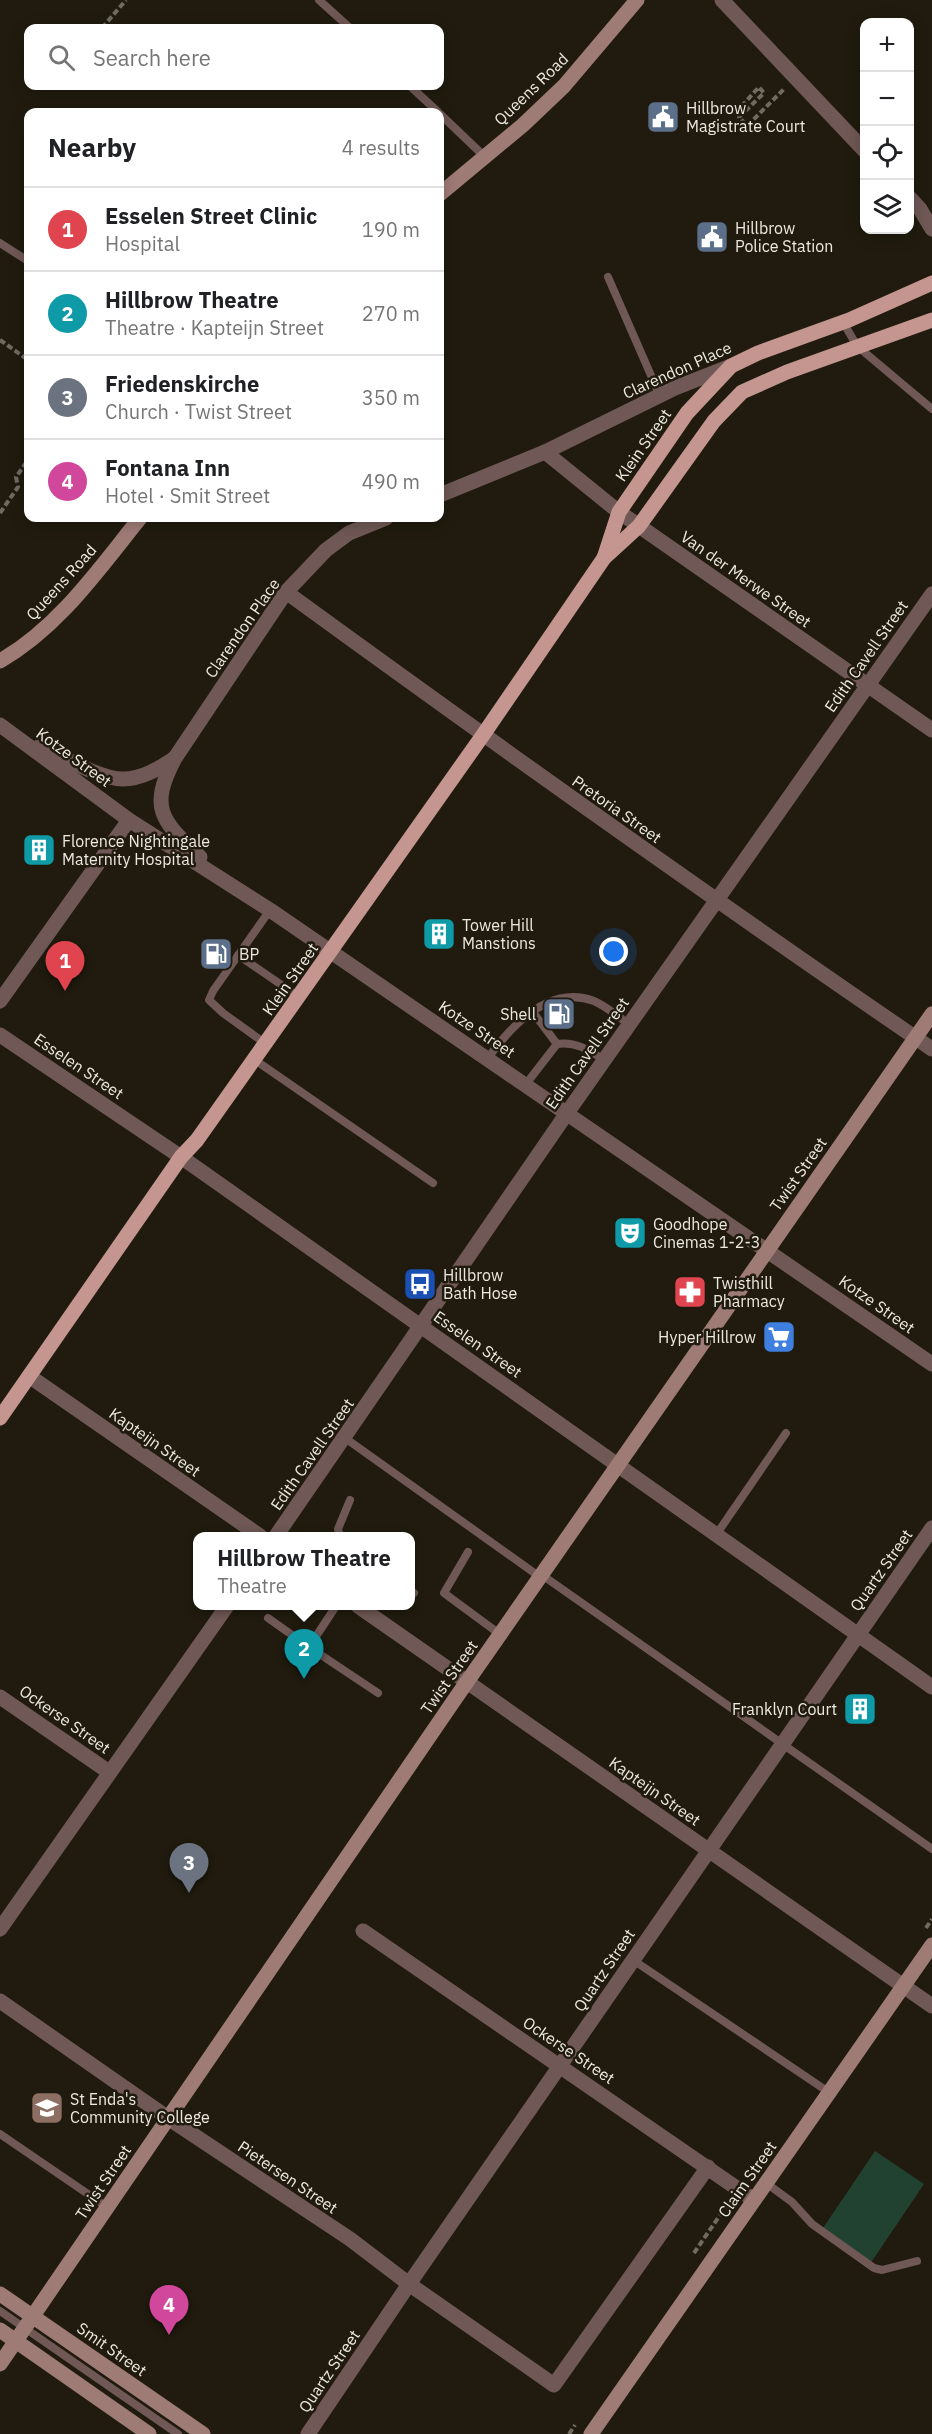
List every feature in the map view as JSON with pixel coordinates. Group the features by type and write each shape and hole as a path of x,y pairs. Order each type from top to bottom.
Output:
{"main road":[{"name":"Clarendon Place","path":"731,366 758,353 843,322 932,283"},
{"path":"639,526 714,421 742,392 767,379 932,320"},
{"name":"Klein Street","path":"604,558 619,512 687,413 731,366"},
{"name":"Klein Street","path":"0,1418 181,1157 197,1140 267,1044 604,558 639,526"}],"street":[{"name":"Queens Road","path":"444,191 523,125 564,86 637,0"},
{"path":"722,0 860,146"},
{"path":"914,203 932,229"},
{"name":"Clarendon Place","path":"444,493 545,452 660,396 731,366"},
{"name":"Van der Merwe Street","path":"545,452 619,512 932,730"},
{"name":"Queens Road","path":"0,661 22,648 49,626 137,522"},
{"name":"Clarendon Place","path":"222,878 170,827 164,818 160,799 167,772 286,591 334,544 349,533 376,522"},
{"name":"Pretoria Street","path":"286,591 716,901 932,1049"},
{"name":"Edith Cavell Street","path":"279,1532 422,1327 567,1113 932,594"},
{"name":"Clarendon Place","path":"4,728 93,770 122,779 145,775 175,758"},
{"name":"Kotze Street","path":"4,728 129,820 222,878 331,951 932,1364"},
{"path":"0,1001 129,820"},
{"name":"Twist Street","path":"0,2364 617,1465 932,1014"},
{"name":"Esselen Street","path":"0,1035 181,1157 932,1687"},
{"name":"Kapteijn Street","path":"29,1376 254,1532"},
{"name":"Quartz Street","path":"308,2434 409,2284 932,1528"},
{"path":"0,1929 223,1610"},
{"name":"Kapteijn Street","path":"365,1610 467,1684 932,2006"},
{"name":"Ockerse Street","path":"0,1697 109,1772"},
{"name":"Ockerse Street","path":"363,1931 754,2200"},
{"name":"Claim Street","path":"591,2434 932,1945"},
{"name":"Pietersen Street","path":"0,2001 168,2118 350,2239 409,2284 554,2385 708,2167"},
{"name":"Smit Street","path":"0,2294 29,2322 203,2434"},
{"path":"0,2330 150,2434"}],"lane":[{"path":"319,0 346,24"},
{"path":"414,90 434,108"},
{"path":"444,118 484,156"},
{"path":"0,243 24,258"},
{"path":"608,277 660,396"},
{"path":"843,322 857,346 932,409"},
{"path":"267,1044 208,1000 270,910"},
{"path":"238,955 299,997"},
{"path":"488,1058 505,1034 532,1011 556,1000 574,998 594,1001 629,1024"},
{"path":"532,1011 557,1044"},
{"path":"526,1084 557,1044 566,1042 583,1047 604,1060"},
{"path":"255,1060 433,1183"},
{"path":"716,1535 786,1433"},
{"path":"345,1438 932,1849"},
{"path":"339,1532 350,1500"},
{"path":"468,1552 444,1593 501,1635"},
{"path":"309,1647 333,1610"},
{"path":"268,1618 378,1693"},
{"path":"633,1960 830,2093"},
{"path":"0,2134 107,2207"},
{"path":"766,2183 792,2202 812,2224 874,2268 882,2270 917,2261"},
{"path":"0,2311 29,2322 178,2434"}],"path":[{"path":"105,24 126,0"},
{"path":"734,111 740,108 759,87 764,93 739,117 747,126 796,77"},
{"path":"0,340 24,357"},
{"path":"0,513 18,487 16,477 24,466"}],"green space":[{"path":"875,2151 924,2184 870,2264 821,2231"}],"place":[{"name":"Hillbrow Magistrate Court","path":"663,117"},
{"name":"Hillbrow Police Station","path":"712,237"},
{"name":"Florence Nightingale Maternity Hospital","path":"39,850"},
{"name":"Tower Hill Manstions","path":"439,934"},
{"name":"BP","path":"216,954"},
{"name":"Esselen Street Clinic","path":"65,991"},
{"name":"Shell","path":"559,1014"},
{"name":"Goodhope Cinemas 1-2-3","path":"630,1233"},
{"name":"Hillbrow Bath Hose","path":"420,1284"},
{"name":"Twisthill Pharmacy","path":"690,1292"},
{"name":"Hyper Hillrow","path":"779,1337"},
{"name":"Hillbrow Theatre","path":"304,1679"},
{"name":"Franklyn Court","path":"860,1709"},
{"name":"Friedenskirche","path":"189,1893"},
{"name":"St Enda's Community College","path":"47,2108"},
{"name":"Fontana Inn","path":"169,2335"}]}
